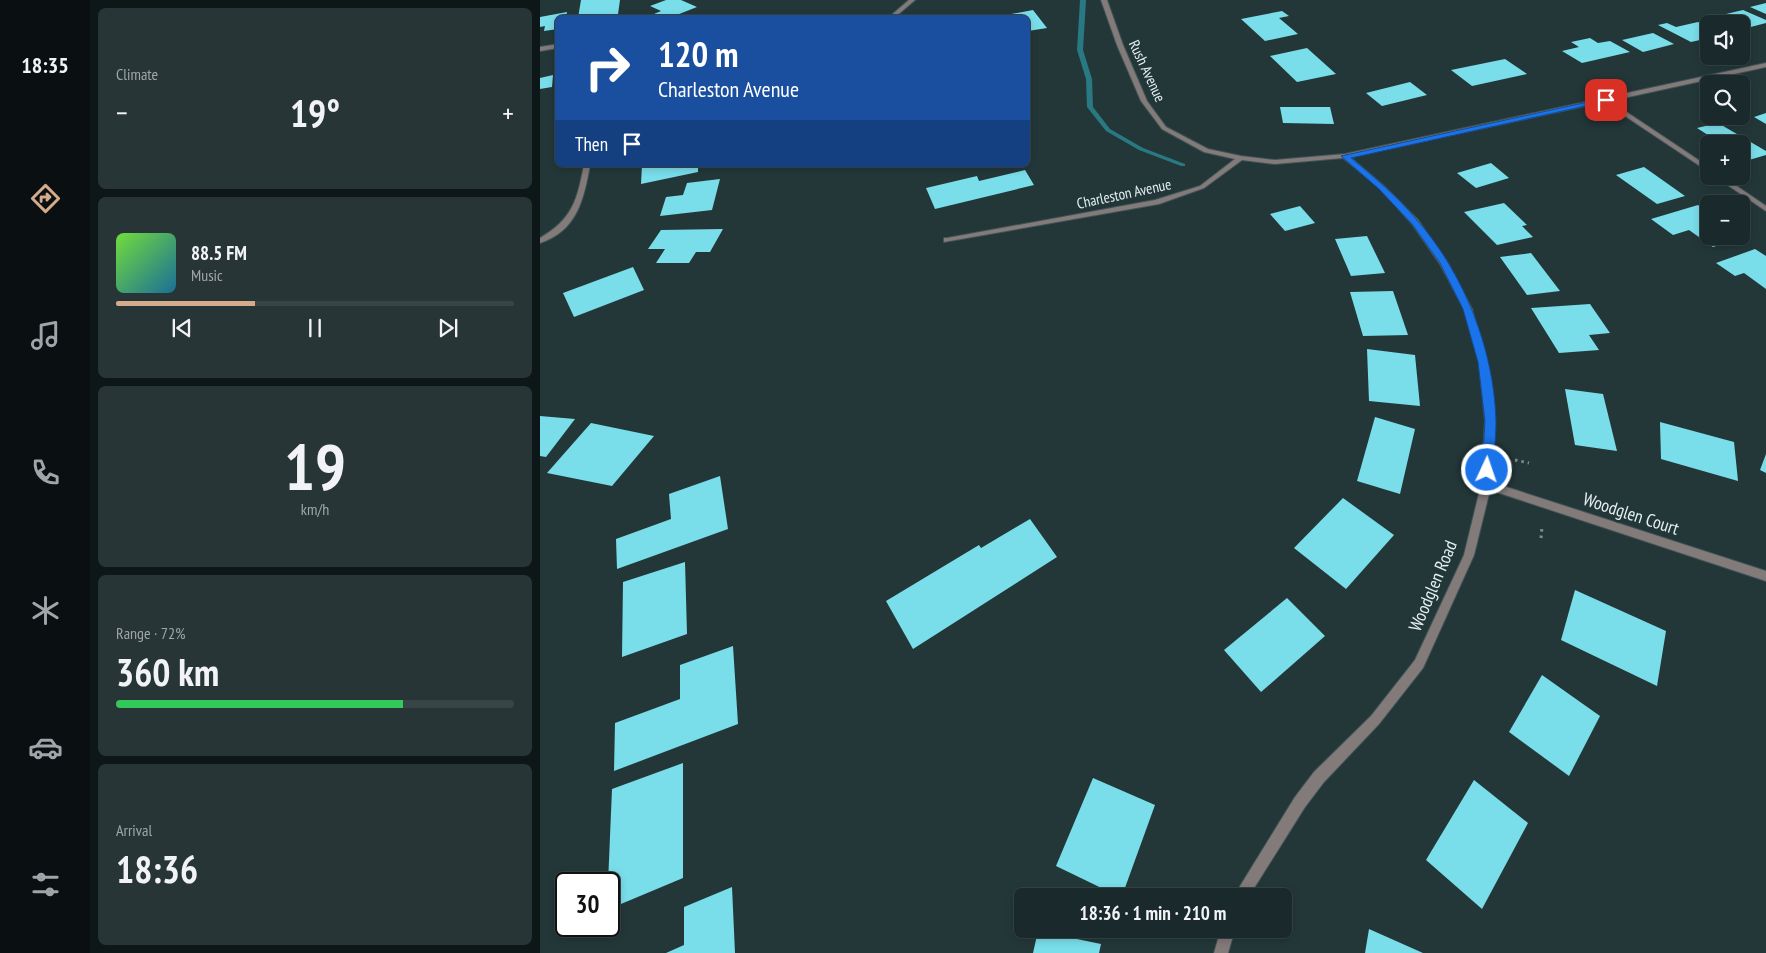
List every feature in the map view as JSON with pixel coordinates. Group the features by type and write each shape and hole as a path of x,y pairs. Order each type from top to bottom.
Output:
{"street":[{"path":"894,15 912,0"},
{"name":"Rush Avenue","path":"1104,0 1144,101 1164,128 1206,151 1241,158"},
{"path":"540,48 555,46"},
{"path":"1241,158 1275,162 1345,156 1766,65"},
{"path":"1606,100 1700,164"},
{"name":"Woodglen Road","path":"1246,888 1300,802 1319,776 1375,720 1419,664 1469,555 1486,485 1490,421 1483,362 1468,309 1444,263 1415,222 1382,187 1345,156"},
{"name":"Charleston Avenue","path":"948,240 1156,202 1202,187 1241,158"},
{"path":"540,241 554,234 571,218 580,203 587,167"},
{"path":"1730,185 1766,209"},
{"name":"Woodglen Court","path":"1486,485 1766,576"},
{"path":"1221,953 1225,938"}],"path":[{"path":"1514,460 1529,463"},
{"path":"1541,538 1542,527"}],"building":[{"path":"581,0 620,0 618,14 578,15"},
{"path":"666,0 681,0 697,7 677,15 656,15 654,14 661,11 650,6"},
{"path":"1766,3 1766,14 1750,7"},
{"path":"1033,10 1047,28 1030,31 1030,15 1006,15"},
{"path":"1743,10 1766,20 1766,23 1750,27 1750,15 1722,15"},
{"path":"1282,11 1289,16 1279,18 1298,34 1265,41 1241,19"},
{"path":"567,12 566,15 555,15 555,29 544,31 545,26 540,27 540,17"},
{"path":"1667,23 1676,27 1700,23 1700,40 1691,42 1658,25"},
{"path":"1653,33 1674,44 1643,52 1622,40"},
{"path":"1590,38 1598,43 1610,41 1630,52 1582,63 1562,51 1579,47 1571,42"},
{"path":"1307,48 1336,74 1297,82 1270,56"},
{"path":"1505,59 1527,74 1472,86 1451,70"},
{"path":"553,75 552,87 540,89 540,78"},
{"path":"1410,82 1427,95 1382,106 1366,93"},
{"path":"1280,107 1330,107 1334,124 1283,123"},
{"path":"1766,113 1766,124 1754,117"},
{"path":"1721,125 1739,135 1708,135 1697,128"},
{"path":"1750,142 1766,151 1766,155 1750,160"},
{"path":"1491,163 1509,178 1476,188 1457,173"},
{"path":"642,167 698,167 698,172 641,184"},
{"path":"1644,167 1685,196 1657,204 1616,175"},
{"path":"1025,170 1034,185 935,209 926,188 977,176 979,181"},
{"path":"720,179 712,210 660,216 666,197 683,195 687,183"},
{"path":"1504,203 1527,225 1522,226 1533,237 1497,245 1464,212"},
{"path":"1698,205 1700,206 1700,238 1689,230 1673,235 1651,219"},
{"path":"1300,206 1315,223 1285,231 1270,214"},
{"path":"723,229 710,252 696,252 689,263 656,263 665,249 648,249 661,230"},
{"path":"1367,236 1385,273 1351,276 1335,239"},
{"path":"1755,249 1766,256 1766,289 1744,273 1735,276 1716,263"},
{"path":"1531,253 1560,291 1527,295 1500,257"},
{"path":"633,267 644,290 574,317 563,293"},
{"path":"1393,291 1408,335 1363,336 1350,292"},
{"path":"1590,304 1610,333 1589,335 1599,350 1559,353 1531,308"},
{"path":"1367,349 1415,355 1420,406 1369,401"},
{"path":"1565,389 1603,394 1617,451 1575,445"},
{"path":"540,416 575,419 546,457 540,456"},
{"path":"1375,417 1415,429 1400,494 1357,481"},
{"path":"1660,422 1734,442 1738,481 1661,459"},
{"path":"591,423 654,436 612,486 547,473"},
{"path":"1766,454 1766,473 1760,470"},
{"path":"720,476 728,529 617,569 616,539 671,519 669,494"},
{"path":"1343,498 1394,535 1346,589 1294,548"},
{"path":"1030,519 1057,557 913,649 886,601 979,545 981,548"},
{"path":"685,562 687,634 622,657 623,582"},
{"path":"1575,590 1666,631 1657,686 1561,640"},
{"path":"1287,598 1325,636 1261,692 1224,650"},
{"path":"733,646 738,724 614,771 615,723 680,699 680,665"},
{"path":"1542,675 1600,716 1569,776 1509,732"},
{"path":"683,763 683,878 620,904 620,872 609,872 612,789"},
{"path":"1093,778 1155,805 1125,888 1101,888 1056,866"},
{"path":"1474,780 1528,823 1482,909 1426,860"},
{"path":"732,887 735,953 666,953 684,945 684,907"},
{"path":"1369,929 1423,953 1365,953"},
{"path":"1036,938 1072,938 1101,944 1099,953 1033,953"}],"waterway":[{"path":"1083,0 1080,50 1089,79 1090,107 1108,130 1141,149 1183,165"}],"route":[{"path":"1487,470 1490,421 1483,362 1468,309 1444,263 1415,222 1382,187 1345,156 1606,100"}]}
